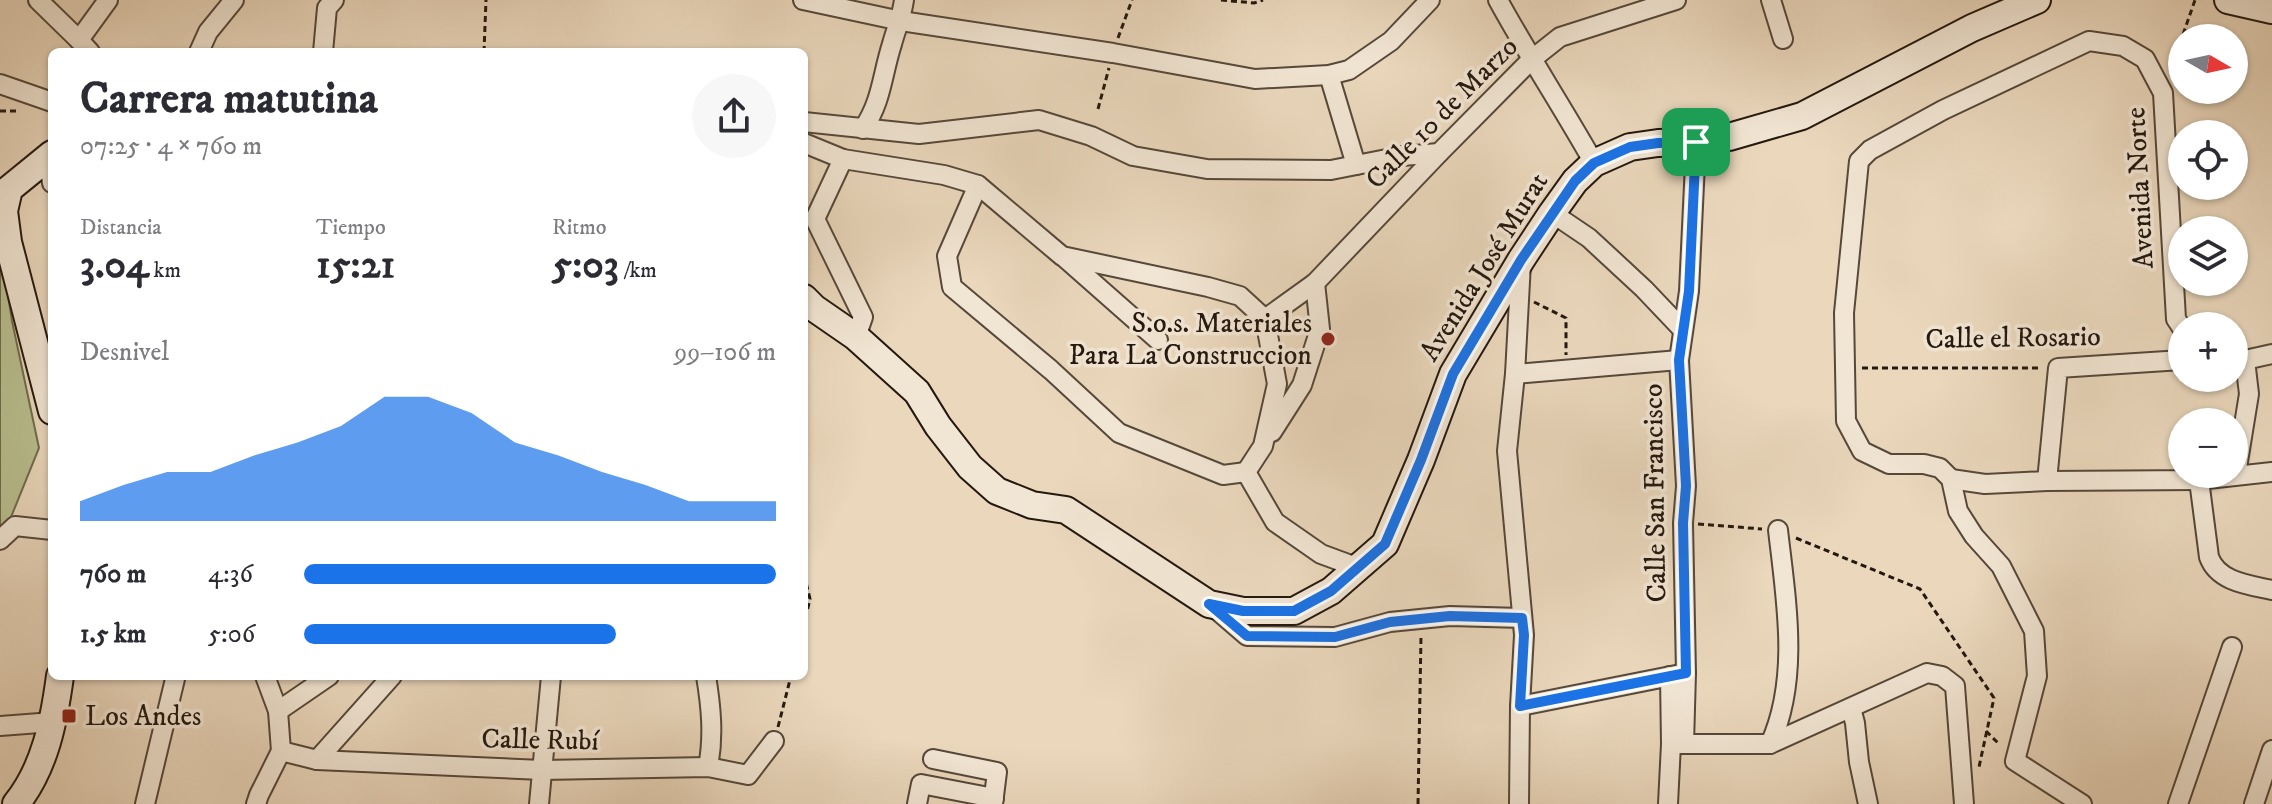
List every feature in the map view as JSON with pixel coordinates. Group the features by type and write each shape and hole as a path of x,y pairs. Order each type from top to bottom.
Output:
{"street":[{"path":"38,0 84,46 108,0"},
{"path":"201,48 208,32 234,0"},
{"path":"323,48 327,8 334,0"},
{"path":"803,0 901,21 1113,53 1255,79 1329,75 1349,70 1391,41 1430,0"},
{"path":"863,129 875,111 892,42 901,21 904,0"},
{"path":"1498,0 1594,163"},
{"name":"Calle 10 de Marzo","path":"1265,319 1315,283 1531,60 1560,37 1676,0"},
{"path":"1771,0 1783,39"},
{"name":"Avenida José Murat","path":"808,302 856,337 917,392 938,426 970,467 997,491 1032,505 1066,510 1209,604 1243,611 1294,611 1331,591 1385,544 1453,374 1552,213 1575,181 1594,163 1630,147 1729,137 1802,116 1972,28 2037,0"},
{"path":"2228,0 2272,10"},
{"path":"2082,804 2015,761 2037,676 2034,631 2001,566 1974,536 1958,511 1951,479 1940,468 1924,464 1889,464 1862,451 1846,421 1844,313 1859,161 1870,150 1943,110 2089,41 2123,46 2145,59 2163,93"},
{"path":"1329,75 1356,165"},
{"path":"0,84 48,101"},
{"name":"Avenida Norte","path":"2163,93 2176,312"},
{"path":"808,122 919,134 1039,120 1091,136 1133,156 1207,169 1331,170 1402,156 1439,153"},
{"name":"Calle San Francisco","path":"1668,804 1677,744 1686,486 1679,360 1689,291 1696,142"},
{"path":"808,145 843,159 944,175 978,185 1158,340"},
{"path":"48,157 9,189 4,211 8,242 48,396"},
{"path":"843,159 815,219 863,317 856,337"},
{"path":"978,185 947,256 952,287 1051,370 1119,433 1223,475 1246,472 1302,385 1320,329 1315,283"},
{"path":"1552,213 1589,238 1683,330"},
{"path":"1062,256 1240,296 1265,319 1277,384 1263,446"},
{"path":"1519,804 1524,635 1507,451 1521,260"},
{"path":"2248,358 2272,354"},
{"path":"1515,374 1679,360"},
{"name":"Calle el Rosario","path":"2058,368 2168,361"},
{"path":"2047,481 2058,368"},
{"path":"1246,472 1275,522 1321,554 1359,568"},
{"path":"2248,473 2272,472"},
{"path":"1951,479 1985,484 2168,480"},
{"path":"2200,488 2213,567 2220,574 2272,590"},
{"path":"0,540 15,526 48,530"},
{"path":"1770,744 1778,726 1788,671 1778,530"},
{"path":"1209,604 1247,636 1335,637 1390,622 1450,616 1522,618"},
{"path":"2178,804 2232,647"},
{"path":"1677,744 1770,744 1927,673 1942,676 1955,686 1964,804"},
{"path":"1520,706 1678,675"},
{"path":"16,804 31,786 53,722 59,680"},
{"path":"145,804 175,680"},
{"path":"256,804 281,751 278,711 266,680"},
{"path":"278,711 323,680"},
{"path":"317,760 388,680"},
{"path":"539,804 551,680"},
{"path":"707,680 712,738 708,767"},
{"path":"1851,708 1868,804"},
{"path":"0,726 53,722"},
{"name":"Calle Rubí","path":"281,751 317,760 542,770 708,767 748,775 774,741"},
{"path":"2254,804 2272,750"},
{"path":"917,804 921,784 993,801 997,772 933,759"},
{"path":"2047,782 2049,804"}],"path":[{"path":"484,48 486,0"},
{"path":"1221,0 1254,3 1263,0"},
{"name":"Avenida Norte","path":"2163,93 2195,0"},
{"path":"1520,294 1566,318 1566,371"},
{"name":"Calle el Rosario","path":"1845,368 2058,368"},
{"path":"1683,523 1778,530 1920,589 1994,698 1976,775"},
{"path":"1418,804 1421,619"},
{"path":"774,741 790,680"}],"green space":[{"path":"0,243 12,321 39,448 7,527 0,527"}],"place":[{"name":"S.o.s. Materiales Para La Construccion","path":"1328,339"},
{"name":"Los Andes","path":"69,716"}],"route":[{"path":"1696,142 1689,291 1679,360 1686,486 1683,523 1686,673 1520,706 1522,618 1450,616 1390,622 1335,637 1247,636 1209,604 1243,611 1294,611 1331,591 1385,544 1453,374 1521,260 1575,181 1594,163 1630,147 1696,142"}]}
